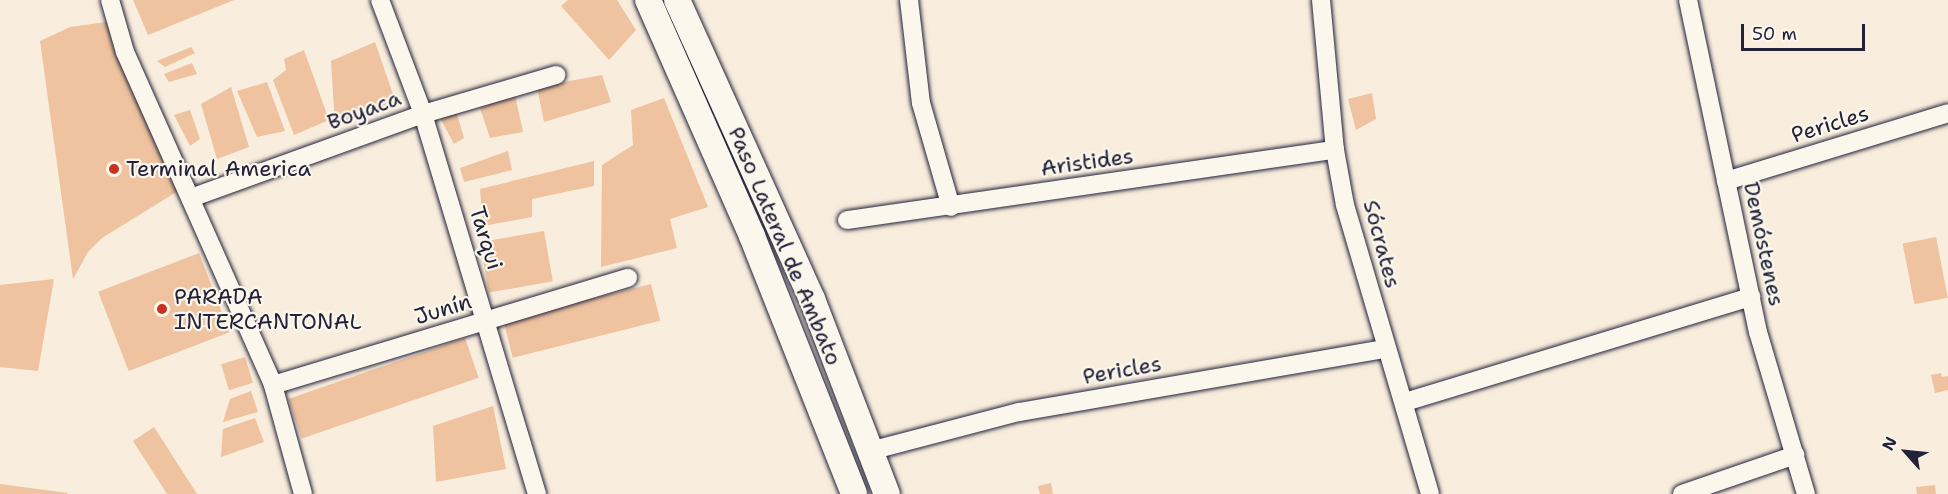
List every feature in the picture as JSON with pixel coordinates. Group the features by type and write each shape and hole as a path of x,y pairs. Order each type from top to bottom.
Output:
{"highway":[{"name":"Paso Lateral de Ambato","path":"648,0 752,236 854,494"},
{"name":"Paso Lateral de Ambato","path":"677,0 812,299 887,494"}],"street":[{"path":"110,0 125,52 273,385 303,494"},
{"name":"Tarqui","path":"380,0 423,114 487,321 535,494"},
{"path":"909,0 921,103 951,207"},
{"name":"Sócrates","path":"1321,0 1335,150 1345,205 1385,349 1405,402 1430,494"},
{"name":"Demóstenes","path":"1688,0 1751,297 1806,494"},
{"name":"Boyaca","path":"191,198 423,114 556,75"},
{"name":"Pericles","path":"1726,181 1948,113"},
{"name":"Aristides","path":"847,220 951,207 1335,150"},
{"name":"Junín","path":"273,385 628,278"},
{"path":"1405,402 1751,297"},
{"name":"Pericles","path":"870,451 1019,412 1385,349"},
{"path":"1682,494 1794,455"}],"building":[{"path":"133,0 234,0 148,35"},
{"path":"568,0 617,0 636,30 609,60 561,6"},
{"name":"Terminal America","path":"106,22 178,191 102,238 88,252 73,279 40,41 70,27"},
{"path":"375,42 396,103 335,126 331,61"},
{"path":"191,47 195,53 165,67 157,61"},
{"path":"304,50 329,120 294,135 273,80 286,70 284,59"},
{"path":"192,63 197,74 169,82 164,74"},
{"path":"602,75 611,102 544,122 537,87"},
{"path":"267,82 285,131 257,137 237,91"},
{"path":"231,87 249,147 217,159 201,104"},
{"path":"1372,93 1376,119 1356,130 1348,99"},
{"path":"515,95 523,132 490,138 479,105"},
{"path":"664,98 708,207 670,219 677,248 601,267 602,165 633,145 631,110"},
{"path":"190,110 200,139 190,146 174,115"},
{"path":"456,111 464,138 454,144 440,118"},
{"path":"508,151 512,170 464,182 460,168"},
{"path":"594,161 594,186 532,199 532,217 483,226 480,189"},
{"path":"544,231 553,281 489,293 480,242"},
{"path":"1936,237 1948,298 1914,304 1903,243"},
{"name":"PARADA INTERCANTONAL","path":"199,253 229,332 129,371 98,292"},
{"path":"54,279 38,371 0,367 0,285"},
{"path":"651,284 660,321 513,358 504,321"},
{"path":"465,338 479,378 302,439 288,399"},
{"path":"245,357 253,383 229,390 221,364"},
{"path":"1941,373 1942,377 1948,376 1948,390 1935,393 1931,375"},
{"path":"251,391 258,412 223,422 230,399"},
{"path":"493,406 506,469 436,482 433,426"},
{"path":"255,418 264,442 221,457 223,429"},
{"path":"154,427 197,494 167,494 133,441"},
{"path":"1051,483 1053,494 1040,494 1038,486"},
{"path":"0,484 68,493 0,494"},
{"path":"1935,485 1936,494 1917,494 1916,487"}],"place":[{"name":"Terminal America","path":"114,169"},
{"name":"PARADA INTERCANTONAL","path":"162,309"}]}
